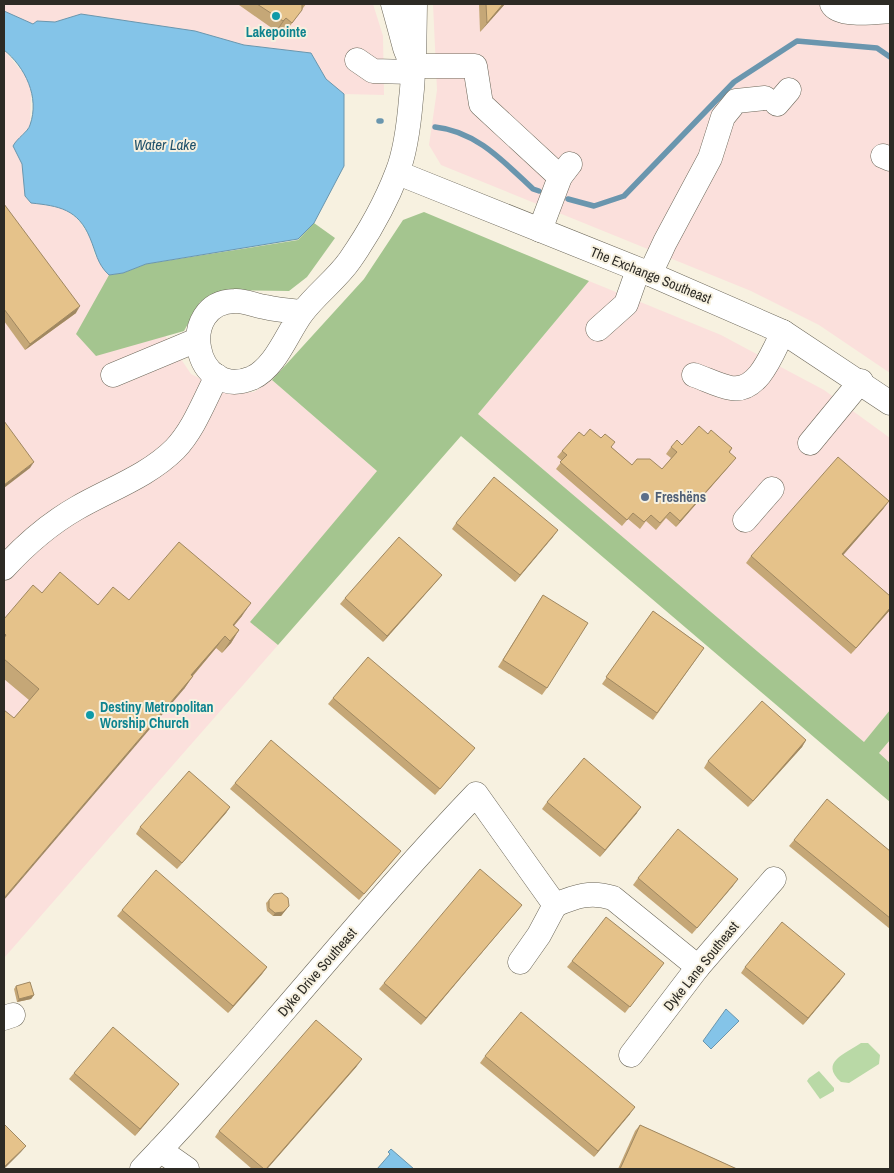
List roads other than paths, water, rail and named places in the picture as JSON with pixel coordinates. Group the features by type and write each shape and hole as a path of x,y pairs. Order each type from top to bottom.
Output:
{"main road":[{"path":"412,69 413,4"}],"street":[{"path":"302,312 236,300 224,303 212,310 202,322 197,340 200,358 217,376 228,381 242,382 258,375 290,335 302,312 350,260 398,173 410,114 412,69 405,50 394,4"},
{"path":"832,4 838,9 852,12 890,11"},
{"path":"357,60 360,65 373,72 475,66 481,104 565,171 540,230"},
{"path":"598,329 626,304 644,272 694,209 723,117 736,102 777,97"},
{"name":"The Exchange Southeast","path":"398,173 644,272 783,332 861,381 890,403"},
{"path":"694,375 731,388 745,386 760,373 783,332"},
{"path":"114,374 197,340"},
{"path":"4,568 29,542 51,524 149,470 164,459 184,438 217,376"},
{"path":"810,442 861,381"},
{"path":"745,520 772,489"},
{"name":"Dyke Drive Southeast","path":"142,1169 437,835 476,794 555,905"},
{"name":"Dyke Lane Southeast","path":"630,1055 698,968 774,879"},
{"path":"520,962 539,934 555,905 578,895 600,894 613,898 698,968"},
{"path":"160,1150 187,1169"}],"water":[{"name":"Water Lake","path":"4,11 33,24 37,21 55,22 81,14 195,31 244,45 311,53 326,79 344,94 344,166 314,223 298,239 146,264 123,273 109,275 99,262 90,238 80,221 59,208 31,203 25,196 22,164 13,146 29,128 33,114 32,93 24,74 12,57 4,50"},
{"path":"726,1009 739,1021 711,1049 703,1041"},
{"path":"391,1149 414,1169 377,1169 390,1154 388,1152"}],"waterway":[{"path":"568,199 594,206 624,196 734,82 797,41 877,48 890,57"},
{"path":"435,127 450,130 476,141 500,159 533,189 539,191"}],"place":[{"name":"Lakepointe","path":"276,16"},
{"name":"Freshëns","path":"645,497"},
{"name":"Destiny Metropolitan Worship Church","path":"90,715"}]}
